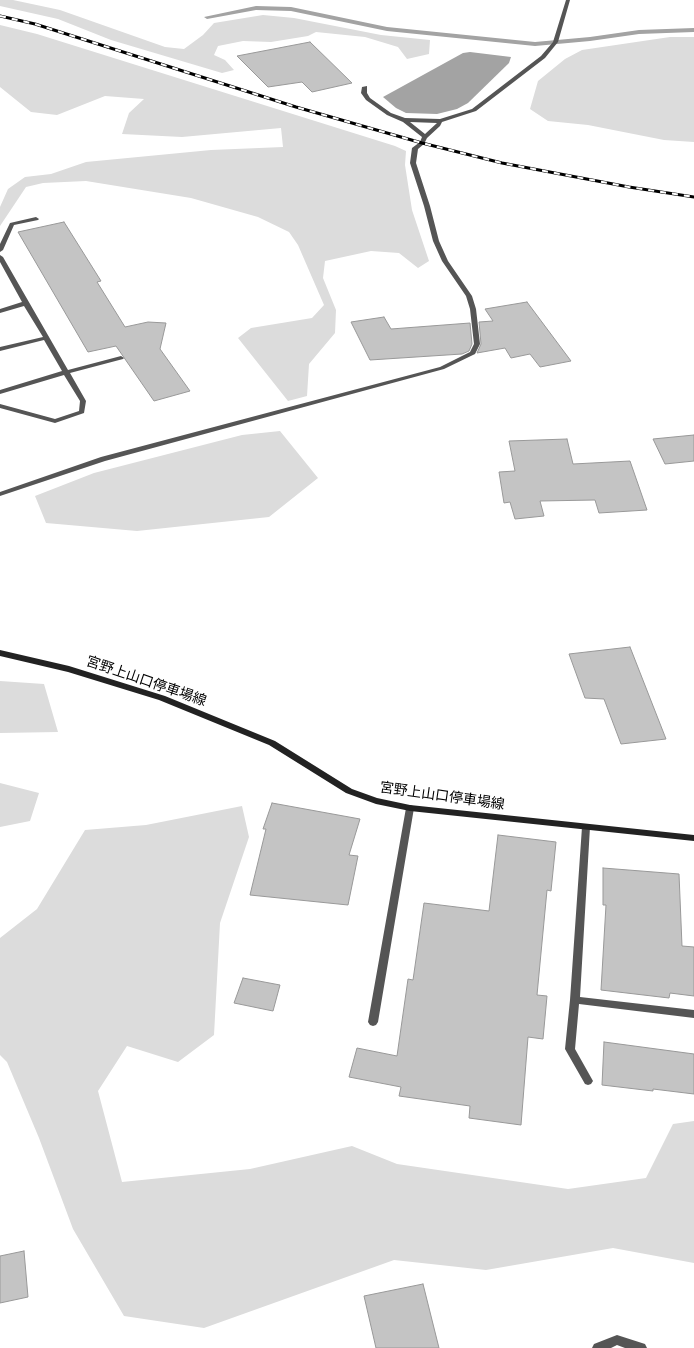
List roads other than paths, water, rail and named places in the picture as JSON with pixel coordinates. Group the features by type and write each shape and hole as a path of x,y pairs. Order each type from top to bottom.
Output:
{"main road":[{"name":"宮野上山口停車場線","path":"0,653 69,669 162,698 272,743 349,791 376,802 410,808 694,838"}],"street":[{"path":"365,87 364,93 368,99 389,114 405,120 440,121 474,110 544,57 555,42 568,0"},
{"path":"405,120 424,137"},
{"path":"0,494 103,459 442,368 473,353 477,344 473,309 469,296 445,262 436,241 427,206 413,163 415,148 422,143 424,137 438,125 440,121"},
{"path":"0,250 12,224 36,219"},
{"path":"0,257 83,401 82,412 55,421 0,406"},
{"path":"0,311 2,309 26,304"},
{"path":"0,349 46,338"},
{"path":"0,392 66,372 121,358"},
{"path":"373,1022 410,808"},
{"path":"586,827 575,1000 570,1049 588,1081"},
{"path":"575,1000 694,1014"},
{"path":"598,1348 617,1340 641,1348"}],"waterway":[{"path":"207,17 256,8 291,9 387,29 535,44 590,39 639,32 694,30"}],"railway":[{"path":"0,16 35,24 296,107 422,143 502,163 629,187 694,197"}]}
